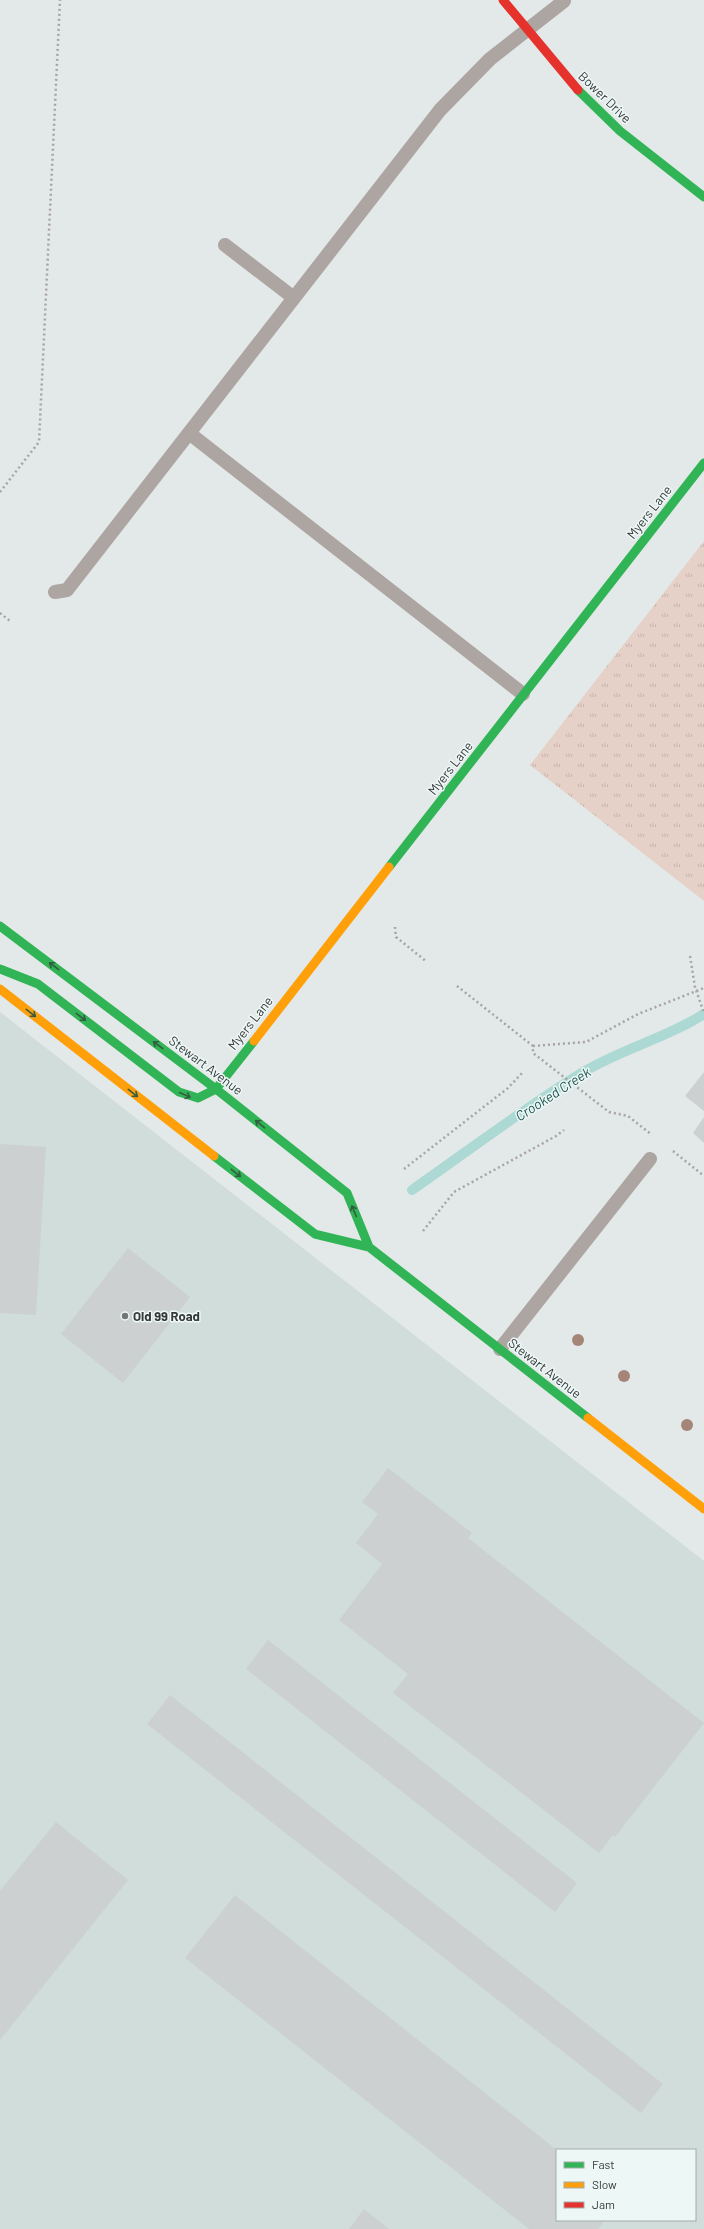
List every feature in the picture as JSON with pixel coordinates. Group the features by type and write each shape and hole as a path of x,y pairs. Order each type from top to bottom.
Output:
{"main road":[{"name":"Bower Drive","path":"503,0 571,84 620,131 704,197"},
{"name":"Myers Lane","path":"216,1089 704,463"},
{"name":"Stewart Avenue","path":"0,926 216,1089 347,1193 370,1247"},
{"path":"0,969 38,984 179,1092 198,1098 216,1089"},
{"name":"Stewart Avenue","path":"0,989 315,1234 370,1247 704,1509"}],"lane":[{"path":"55,592 67,590 440,110 490,59 564,1"},
{"path":"225,245 294,298"},
{"path":"189,433 523,694"},
{"path":"500,1349 650,1159"}],"path":[{"path":"0,492 39,442 60,0"},
{"path":"0,614 10,621"},
{"path":"395,927 396,937 427,962"},
{"path":"690,956 696,991 704,1013"},
{"path":"457,986 533,1046 586,1042 638,1014 704,988"},
{"path":"533,1046 534,1053 594,1100"},
{"path":"404,1169 508,1088 523,1072"},
{"path":"423,1231 454,1192 556,1136 564,1130"}],"shaded area":[{"path":"0,1012 704,1561 704,2229 0,2229"}],"green space":[{"path":"704,541 704,901 530,765"}],"building":[{"path":"704,1072 704,1111 685,1096"},
{"path":"704,1117 704,1143 693,1133"},
{"path":"0,1144 46,1147 36,1315 0,1313"},
{"name":"Old 99 Road","path":"128,1248 190,1297 123,1383 61,1334"},
{"path":"388,1468 472,1533 468,1538 704,1723 615,1837 613,1835 599,1853 393,1693 408,1674 339,1620 382,1564 356,1543 378,1514 362,1502"},
{"path":"268,1640 577,1883 555,1912 246,1669"},
{"path":"170,1695 663,2084 641,2113 147,1724"},
{"path":"56,1822 128,1880 0,2040 0,1891"},
{"path":"235,1895 556,2149 556,2221 604,2221 598,2229 529,2229 185,1958"},
{"path":"364,2209 389,2229 349,2229"}],"waterway":[{"name":"Crooked Creek","path":"412,1190 517,1116 580,1074 595,1065 689,1023 704,1014"}],"traffic: fast":[{"path":"578,90 620,131 704,197"},
{"path":"389,867 704,463"},
{"path":"0,926 216,1089 347,1193 369,1247"},
{"path":"0,969 38,984 179,1092 198,1098 216,1089 254,1041"},
{"path":"214,1156 315,1234 369,1247 588,1418"}],"traffic: slow":[{"path":"254,1041 389,867"},
{"path":"0,989 214,1156"},
{"path":"588,1418 704,1509"}],"traffic: jam":[{"path":"503,0 578,90"}],"place":[{"name":"Old 99 Road","path":"125,1316"}]}
